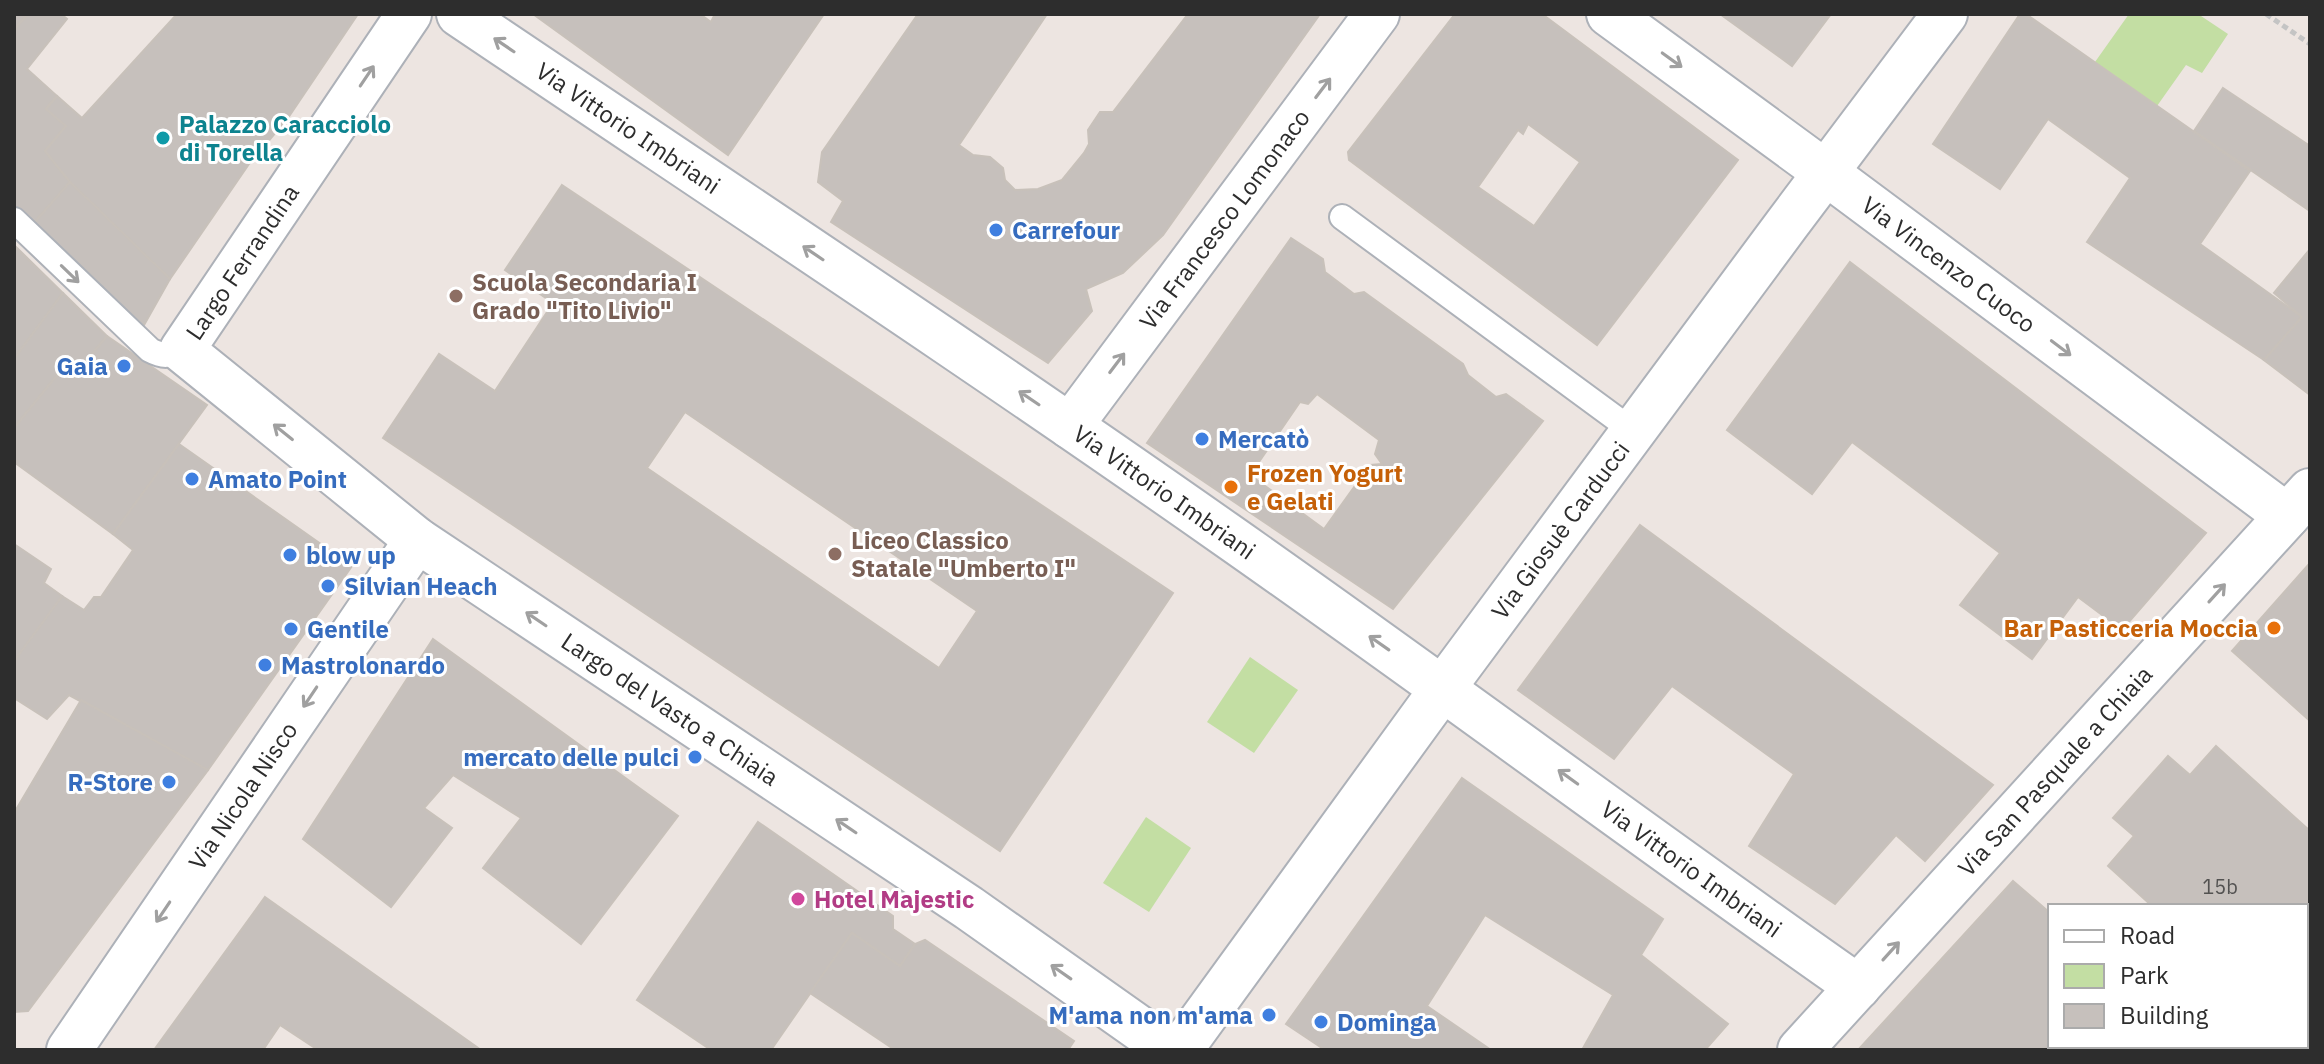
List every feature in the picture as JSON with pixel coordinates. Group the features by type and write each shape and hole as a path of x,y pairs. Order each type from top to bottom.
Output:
{"street":[{"name":"Largo Ferrandina","path":"182,350 409,14"},
{"name":"Via Vittorio Imbriani","path":"459,14 1070,426 1443,688 1858,987"},
{"name":"Via Francesco Lomonaco","path":"1070,426 1377,14"},
{"name":"Via Vincenzo Cuoco","path":"1609,14 1825,172 2299,504"},
{"name":"Via Giosuè Carducci","path":"1185,1047 1443,688 1945,14"},
{"name":"Largo del Vasto a Chiaia","path":"182,350 417,540 969,908 1185,1047"},
{"name":"Via San Pasquale a Chiaia","path":"1800,1050 2299,504"},
{"name":"Via Nicola Nisco","path":"69,1050 417,540"}],"lane":[{"path":"1342,217 1633,431"},
{"path":"14,220 150,350 170,356 182,350"}],"path":[{"path":"2266,14 2310,44"}],"green space":[{"path":"2129,14 2198,14 2228,34 2202,73 2186,65 2157,106 2095,62"},
{"path":"1250,657 1298,690 1254,753 1207,722"},
{"path":"1146,817 1191,848 1149,912 1103,883"}],"building":[{"path":"14,14 28,14 14,30"},
{"path":"28,14 61,14 67,19 27,69 57,96 46,109 66,126 45,151 70,182 34,223 14,205 14,30"},
{"name":"Palazzo Caracciolo di Torella","path":"177,14 358,14 288,118 249,164 170,279 70,182 45,151 66,126 46,109 57,96 82,118"},
{"path":"533,14 700,14 711,22 715,14 824,14 728,155"},
{"path":"918,14 1047,14 959,145 973,155 990,157 1003,168 1005,180 1015,190 1038,189 1062,180 1084,153 1089,144 1088,130 1100,112 1113,112 1188,14 1320,14 1163,235 1123,273 1086,289 1092,311 1048,363 831,222 843,201 818,182 822,152"},
{"path":"1455,14 1542,14 1738,160 1597,345 1349,160 1348,152","holes":["1528,124 1580,162 1534,226 1478,187 1518,130 1523,134"]},
{"path":"1720,14 1831,14 1792,66"},
{"path":"2020,14 2026,14 2250,171 2200,244 2302,317 2264,360 2087,242 2130,178 2048,119 2000,189 1933,144"},
{"path":"2223,88 2310,146 2310,211 2194,131"},
{"path":"70,182 170,279 143,327 34,223"},
{"name":"Liceo Classico Statale \"Umberto I\"","path":"562,185 1173,593 1000,851 383,438 439,354 495,391 553,303 505,270","holes":["685,412 977,611 939,668 647,468"]},
{"path":"1291,238 1323,259 1325,272 1354,294 1364,292 1463,364 1468,375 1496,397 1506,394 1543,421 1393,609 1147,443","holes":["1317,394 1379,440 1375,454 1382,464 1370,465 1324,529 1250,475 1300,402 1308,404"]},
{"path":"14,245 63,293 14,359"},
{"path":"2310,249 2310,395 2264,360 2302,317 2274,293"},
{"path":"1850,262 2206,533 2122,630 2078,597 2032,659 1960,605 2000,553 1852,442 1812,494 1727,430"},
{"path":"63,293 107,336 78,371 67,363 14,428 14,359"},
{"path":"107,336 207,405 113,534 14,462 14,428 67,363 78,371"},
{"path":"179,444 352,566 208,770 69,695 47,719 14,698 14,661 62,596 84,610 94,597 101,597 133,550 113,534"},
{"path":"1640,525 1993,785 1925,861 1896,835 1835,904 1749,846 1794,774 1672,686 1614,759 1518,690"},
{"path":"14,544 51,569 44,583 62,596 14,661"},
{"path":"2310,563 2310,721 2232,651"},
{"path":"433,639 678,816 581,944 483,868 521,818 453,775 424,808 452,828 391,907 303,839"},
{"path":"81,700 208,770 28,1011 14,1012 14,813"},
{"path":"2216,746 2310,831 2308,1002 2308,904 2150,904 2108,866 2134,836 2113,818 2168,756 2190,775"},
{"path":"1462,778 1663,919 1641,955 1728,1024 1705,1050 1582,1050 1613,995 1485,915 1427,1006 1491,1050 1325,1050 1286,1024"},
{"path":"758,822 893,916 893,929 915,944 900,966 852,933 771,1050 711,1050 637,1000"},
{"path":"2013,881 2048,911 2048,1048 2070,1048 2069,1050 1858,1050"},
{"path":"265,897 481,1050 318,1050 280,1025 263,1050 154,1050"},
{"path":"852,933 900,966 915,944 925,940 1074,1041 1068,1050 895,1050 810,993"}],"place":[{"name":"Palazzo Caracciolo di Torella","path":"163,138"},
{"name":"Carrefour","path":"996,230"},
{"name":"Scuola Secondaria I Grado \"Tito Livio\"","path":"456,296"},
{"name":"Gaia","path":"124,366"},
{"name":"Mercatò","path":"1202,439"},
{"name":"Amato Point","path":"192,479"},
{"name":"Frozen Yogurt e Gelati","path":"1231,487"},
{"name":"Liceo Classico Statale \"Umberto I\"","path":"835,554"},
{"name":"blow up","path":"290,555"},
{"name":"Silvian Heach","path":"328,586"},
{"name":"Bar Pasticceria Moccia","path":"2274,628"},
{"name":"Gentile","path":"291,629"},
{"name":"Mastrolonardo","path":"265,665"},
{"name":"mercato delle pulci","path":"695,757"},
{"name":"R-Store","path":"169,782"},
{"name":"Hotel Majestic","path":"798,899"},
{"name":"M'ama non m'ama","path":"1269,1015"},
{"name":"Dominga","path":"1321,1022"}]}
